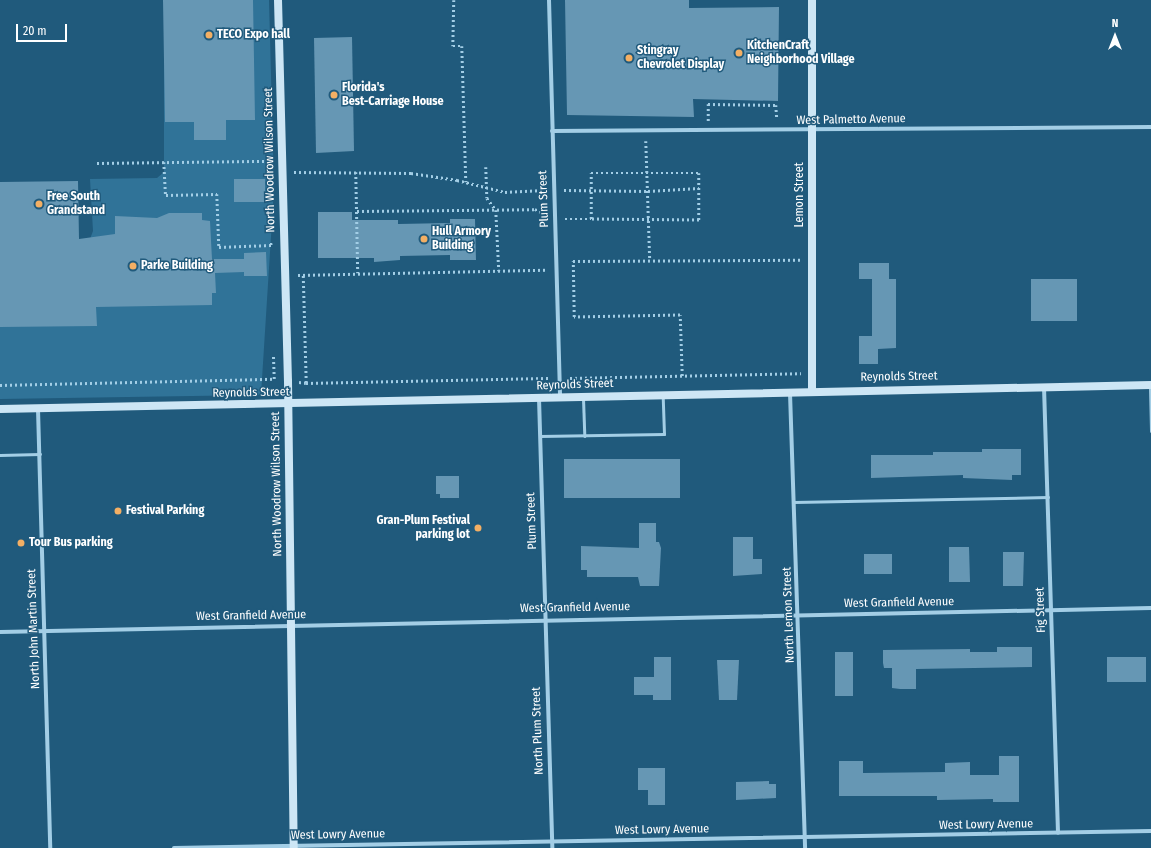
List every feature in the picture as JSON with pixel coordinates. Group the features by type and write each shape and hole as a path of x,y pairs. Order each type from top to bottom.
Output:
{"street":[{"name":"North Woodrow Wilson Street","path":"278,0 288,404 294,847"},
{"name":"Plum Street","path":"549,0 560,397"},
{"name":"Lemon Street","path":"812,0 812,391"},
{"name":"West Palmetto Avenue","path":"552,131 813,131 1151,127"},
{"name":"Reynolds Street","path":"0,409 288,404 790,391 1150,385"},
{"name":"Fig Street","path":"1044,386 1058,833"},
{"name":"North Lemon Street","path":"790,391 799,614 805,838"},
{"name":"Plum Street","path":"539,398 545,619"},
{"name":"North John Martin Street","path":"38,409 50,848"},
{"name":"West Granfield Avenue","path":"0,632 545,619 1151,608"},
{"name":"North Plum Street","path":"545,619 552,842"},
{"name":"West Lowry Avenue","path":"174,848 1151,831"},
{"path":"805,838 805,848"},
{"path":"552,842 552,848"}],"lane":[{"path":"1150,385 1151,431"},
{"path":"540,436 664,434 663,394"},
{"path":"583,396 584,436"},
{"path":"0,455 40,454"},
{"path":"794,502 1048,497"}],"path":[{"path":"454,0 453,46 462,46 466,182"},
{"path":"708,124 708,104 776,105 777,122 783,122"},
{"path":"645,131 650,260"},
{"path":"268,154 269,172 411,173 466,182 505,192 591,189 648,191 699,188"},
{"path":"97,162 269,161"},
{"path":"164,162 166,195 217,194 218,247 270,245"},
{"path":"486,167 486,198 496,210 499,271"},
{"path":"356,172 358,273"},
{"path":"357,211 535,209 554,219 699,220 699,174 591,173 590,219"},
{"path":"270,237 271,252"},
{"path":"682,376 680,315 574,317 573,261 802,260 802,268"},
{"path":"284,275 573,270"},
{"path":"0,385 274,379 273,347"},
{"path":"306,383 801,373 801,366"}],"shaded area":[{"path":"164,0 269,0 274,189 261,395 0,399 0,241 90,239 93,231 90,179 157,178 164,172"}],"building":[{"name":"TECO Expo hall","path":"163,0 253,0 255,120 226,120 226,140 194,140 194,122 165,122"},
{"name":"Stingray Chevrolet Display","path":"565,0 689,0 689,8 779,7 778,101 693,99 694,117 567,115"},
{"name":"Florida's Best-Carriage House","path":"352,37 354,151 316,153 314,38"},
{"path":"234,179 265,179 265,202 234,202"},
{"name":"Parke Building","path":"78,181 79,239 115,234 115,216 157,218 169,213 202,213 202,220 210,221 212,259 244,259 244,253 266,252 267,276 244,276 244,272 215,273 216,293 212,293 212,305 96,307 97,326 0,327 0,182"},
{"name":"Hull Armory Building","path":"318,212 352,212 352,220 398,220 398,224 450,223 450,219 475,219 476,260 450,260 450,255 400,256 400,260 374,262 374,258 318,258"},
{"path":"859,263 889,263 889,279 896,279 896,348 878,349 878,364 859,364 859,336 872,336 872,279 859,279"},
{"path":"1031,279 1077,279 1077,321 1031,321"},
{"path":"982,449 1021,449 1021,475 1012,475 1012,480 963,478 963,475 871,478 871,455 933,455 933,452 982,452"},
{"path":"564,459 680,459 680,498 564,498"},
{"path":"436,476 459,476 459,498 440,498 440,494 436,494"},
{"path":"639,523 656,523 656,542 659,542 661,548 659,586 640,586 638,577 587,577 587,570 581,570 581,546 639,548"},
{"path":"733,537 753,537 753,559 762,559 762,574 733,576"},
{"path":"949,547 969,547 970,582 949,582"},
{"path":"1003,552 1024,552 1023,586 1003,586"},
{"path":"864,554 892,554 892,574 864,574"},
{"path":"997,647 1032,647 1032,667 916,669 916,689 900,689 892,688 892,668 884,668 883,663 883,650 970,649 970,652 997,652"},
{"path":"835,652 853,652 853,696 835,696"},
{"path":"654,657 671,657 671,700 653,700 653,695 634,695 634,677 654,677"},
{"path":"1107,657 1146,657 1146,682 1107,682"},
{"path":"717,660 739,660 737,700 719,700"},
{"path":"999,756 1019,756 1019,802 993,802 993,799 937,800 937,796 839,796 839,761 863,761 863,773 945,772 945,763 970,762 970,775 999,775"},
{"path":"638,768 665,768 665,805 648,805 648,790 638,790"},
{"path":"769,781 769,784 776,784 776,798 736,800 736,782"}],"place":[{"name":"TECO Expo hall","path":"209,35"},
{"name":"KitchenCraft Neighborhood Village","path":"739,53"},
{"name":"Stingray Chevrolet Display","path":"629,58"},
{"name":"Florida's Best-Carriage House","path":"334,95"},
{"name":"Free South Grandstand","path":"39,204"},
{"name":"Hull Armory Building","path":"424,239"},
{"name":"Parke Building","path":"133,266"},
{"name":"Festival Parking","path":"118,511"},
{"name":"Gran-Plum Festival parking lot","path":"478,528"},
{"name":"Tour Bus parking","path":"21,543"}]}
